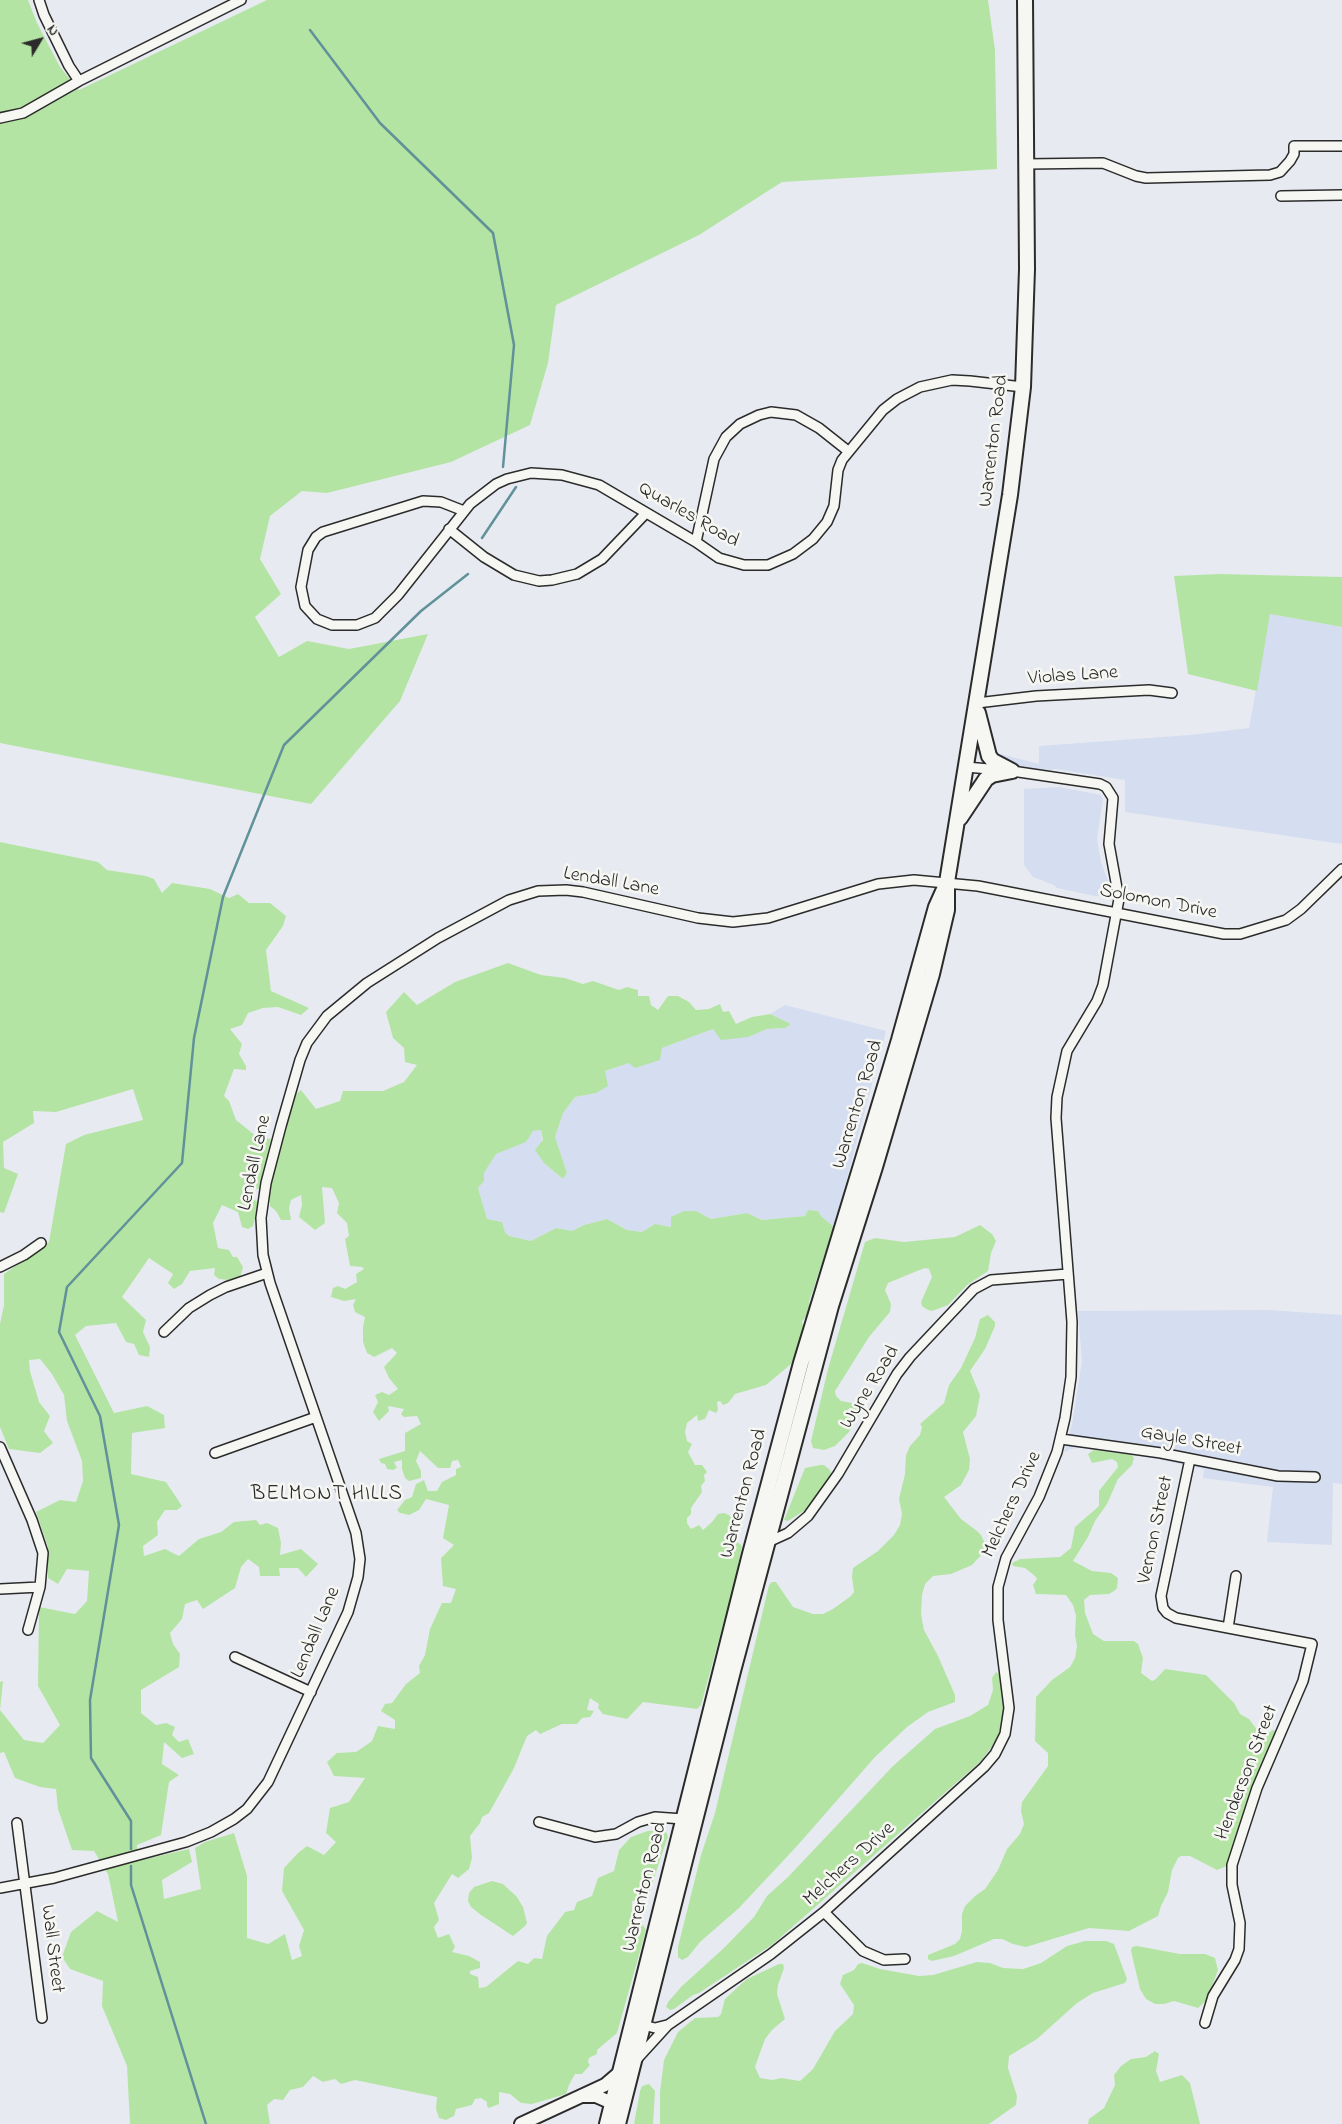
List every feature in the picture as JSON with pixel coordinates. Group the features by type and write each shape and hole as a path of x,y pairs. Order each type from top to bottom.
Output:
{"main road":[{"name":"Warrenton Road","path":"618,2124 733,1671 831,1306 875,1167 938,950 947,910 947,882 1012,482 1023,388 1027,303 1025,0"},
{"path":"976,704 989,756 993,761 1012,771"},
{"path":"957,822 986,778 1012,771"},
{"name":"Warrenton Road","path":"607,2124 751,1548 801,1363 899,1040 936,907 947,882"}],"street":[{"path":"40,0 44,15 69,66 79,81"},
{"path":"0,118 23,113 79,81 241,0"},
{"path":"1026,164 1104,163 1146,178 1270,176 1280,172 1290,161 1294,154 1294,146 1342,146"},
{"path":"1281,196 1342,195"},
{"name":"Quarles Road","path":"464,511 434,500 423,501 398,507 323,532 311,543 301,590 306,606 311,614 324,623 332,625 357,625 368,622 384,611 464,511 485,492 502,482 520,475 562,474 599,485 696,542 719,558 744,565 768,564 794,554 814,539 830,516 837,495 838,470 848,451 883,410 902,396 920,387 961,380 1023,388"},
{"path":"696,542 714,458 726,437 740,424 759,415 771,412 796,415 812,424 848,451"},
{"path":"449,529 484,557 514,575 539,581 552,580 577,574 596,563 646,513"},
{"name":"Violas Lane","path":"976,704 1036,696 1149,690 1172,693"},
{"name":"Melchers Drive","path":"634,2063 668,2025 771,1954 824,1912 984,1767 1001,1744 1008,1721 1009,1708 998,1620 997,1594 1001,1572 1015,1538 1046,1482 1061,1439 1070,1385 1072,1359 1068,1274 1056,1118 1057,1097 1060,1076 1068,1051 1097,1001 1103,985 1119,899 1118,885 1109,844 1114,805 1110,792 1100,784 1012,771 966,767"},
{"name":"Solomon Drive","path":"947,882 978,886 1224,934 1240,934 1286,920 1301,909 1342,869"},
{"name":"Lendall Lane","path":"0,1888 64,1875 186,1842 220,1828 247,1809 268,1782 348,1612 357,1583 360,1559 356,1533 267,1273 261,1234 261,1218 266,1183 280,1126 300,1060 308,1043 327,1016 367,983 438,938 509,900 538,891 566,890 583,892 698,918 733,922 768,918 878,884 914,880 947,882"},
{"path":"0,1267 24,1255 41,1243"},
{"path":"164,1332 189,1308 210,1295 267,1273"},
{"name":"Wyne Road","path":"751,1548 788,1533 808,1516 838,1474 897,1374 910,1357 974,1289 991,1280 1068,1274"},
{"path":"216,1453 316,1417"},
{"name":"Gayle Street","path":"1061,1439 1114,1446 1278,1476 1315,1477"},
{"path":"0,1447 40,1542 44,1565 28,1630"},
{"name":"Vernon Street","path":"1163,1608 1161,1596 1190,1459"},
{"path":"1228,1628 1236,1576"},
{"path":"0,1589 40,1587"},
{"name":"Henderson Street","path":"1163,1608 1167,1613 1176,1618 1312,1644 1303,1682 1256,1788 1232,1865 1232,1885 1240,1923 1239,1949 1235,1960 1213,1996 1205,2023"},
{"path":"235,1658 311,1692"},
{"path":"539,1822 595,1837 616,1834 638,1822 655,1817 683,1819"},
{"name":"Wall Street","path":"17,1823 42,2018"},
{"path":"824,1912 863,1951 884,1960 905,1959"},
{"path":"643,2026 655,2028 668,2025"},
{"path":"521,2124 584,2096 608,2083 619,2073"},
{"path":"584,2096 596,2096 612,2103"}],"shaded area":[{"path":"1270,614 1342,627 1342,844 1125,812 1125,780 1055,769 1005,779 1001,754 1039,764 1039,746 1190,735 1249,728"},
{"path":"1059,787 1101,795 1103,799 1097,839 1101,862 1108,881 1107,896 1095,896 1057,888 1033,877 1024,865 1024,789"},
{"path":"785,1005 886,1031 834,1227 818,1211 808,1210 805,1216 762,1220 747,1213 711,1219 696,1211 671,1227 655,1224 642,1232 627,1230 607,1219 584,1225 572,1231 556,1228 531,1241 509,1236 505,1232 502,1222 487,1219 478,1188 484,1181 484,1173 496,1154 526,1142 532,1131 541,1130 544,1163 563,1179 567,1173 555,1137 563,1113 575,1097 596,1093 605,1071 629,1063 660,1060 662,1048 713,1029 748,1037 767,1029 785,1028 791,1024 770,1014"},
{"path":"1268,1310 1342,1315 1342,1484 1333,1483 1332,1545 1267,1542 1273,1487 1203,1478 1204,1469 1123,1452 1087,1447 1064,1452 1072,1424 1082,1361 1078,1311"}],"green space":[{"path":"0,0 28,0 37,23 60,67 79,90 267,0 988,0 995,50 997,169 782,182 699,235 556,305 548,363 530,425 451,462 327,493 302,491 270,516 260,559 281,594 255,617 279,657 307,641 349,649 428,634 400,701 311,804 0,743"},
{"path":"1220,574 1342,577 1342,627 1270,614 1257,691 1188,674 1174,576"},
{"path":"0,842 98,862 107,870 146,876 154,879 162,893 172,883 210,889 229,898 238,894 249,903 270,903 286,916 283,926 266,950 271,991 309,1008 301,1015 278,1007 263,1008 248,1013 242,1025 230,1029 242,1044 239,1054 246,1066 246,1070 234,1069 224,1096 229,1101 236,1120 256,1136 271,1139 259,1189 246,1188 247,1194 259,1203 253,1226 248,1229 242,1227 238,1212 222,1205 213,1223 218,1248 229,1250 233,1257 237,1257 243,1267 240,1277 229,1280 219,1279 214,1275 215,1268 190,1271 182,1284 174,1289 168,1283 173,1274 149,1258 122,1297 146,1320 143,1332 150,1347 149,1357 139,1355 134,1344 126,1342 116,1323 86,1326 75,1335 114,1413 147,1406 164,1415 165,1428 132,1433 131,1474 166,1482 182,1506 177,1510 165,1510 157,1522 158,1535 143,1546 144,1556 165,1549 179,1556 199,1539 221,1532 234,1522 256,1520 260,1525 267,1523 278,1528 281,1543 280,1555 301,1549 318,1564 306,1577 298,1568 279,1568 280,1576 260,1576 259,1567 248,1559 241,1567 235,1588 203,1609 197,1600 185,1604 182,1619 170,1633 173,1644 180,1654 179,1667 141,1690 141,1713 156,1725 166,1723 175,1727 172,1735 179,1742 188,1739 194,1754 182,1758 164,1742 162,1764 179,1775 169,1782 161,1835 137,1845 137,1861 189,1849 192,1862 162,1880 164,1899 201,1889 195,1848 205,1842 234,1833 247,1876 247,1938 268,1944 285,1934 292,1960 302,1956 299,1946 304,1930 282,1891 284,1868 307,1846 324,1855 336,1842 326,1833 330,1808 349,1802 365,1778 334,1776 327,1762 337,1753 356,1752 365,1746 372,1741 378,1726 395,1729 395,1720 381,1711 385,1704 392,1703 406,1684 420,1673 419,1666 425,1655 430,1629 442,1603 451,1603 456,1589 443,1586 441,1558 454,1545 443,1538 449,1505 426,1499 419,1510 409,1515 400,1513 397,1510 405,1500 412,1497 416,1484 424,1480 428,1491 437,1491 442,1482 456,1475 456,1469 461,1467 458,1460 452,1461 450,1468 438,1468 420,1451 416,1461 421,1471 421,1478 409,1481 405,1478 402,1469 402,1460 394,1462 397,1468 393,1470 387,1469 385,1464 381,1463 379,1459 405,1451 405,1433 421,1424 417,1416 404,1417 401,1414 404,1409 388,1406 389,1411 379,1421 373,1412 378,1402 375,1395 382,1392 389,1395 398,1389 389,1378 384,1367 397,1353 392,1348 374,1357 367,1353 363,1342 365,1317 355,1312 353,1305 356,1299 344,1301 331,1297 333,1288 338,1286 345,1289 357,1282 356,1274 364,1269 362,1267 350,1266 345,1239 349,1236 347,1223 337,1213 339,1203 332,1188 322,1187 325,1223 315,1230 299,1217 302,1205 301,1195 291,1200 289,1208 291,1220 281,1220 276,1211 270,1206 270,1186 285,1122 296,1094 301,1090 316,1109 340,1101 343,1091 383,1091 404,1082 417,1065 405,1062 404,1048 393,1038 386,1012 404,992 417,1005 455,982 508,963 541,975 565,978 583,984 593,981 619,990 627,987 638,990 638,996 649,996 651,1005 658,1010 668,996 678,996 689,1002 696,1010 709,1009 720,1004 723,1012 729,1011 736,1024 752,1017 770,1014 791,1024 785,1028 767,1029 748,1037 721,1040 713,1029 662,1048 660,1060 635,1068 629,1063 605,1071 608,1086 596,1093 575,1097 563,1113 555,1137 567,1173 563,1179 544,1163 535,1150 543,1140 541,1130 533,1131 526,1142 496,1154 484,1173 484,1181 478,1188 487,1219 502,1222 505,1232 509,1236 531,1241 556,1228 572,1231 584,1225 607,1219 627,1230 642,1232 655,1224 671,1227 671,1217 684,1211 696,1211 711,1219 747,1213 762,1220 805,1216 808,1210 818,1211 834,1227 809,1302 810,1313 802,1321 804,1331 791,1364 766,1385 735,1394 728,1403 723,1405 720,1401 717,1402 718,1410 716,1413 709,1410 705,1419 698,1421 697,1415 687,1423 685,1432 687,1441 692,1444 688,1452 695,1465 702,1465 707,1472 704,1475 705,1481 701,1486 702,1492 691,1508 691,1514 687,1518 687,1523 691,1529 699,1525 703,1530 718,1514 724,1513 729,1515 735,1523 732,1537 742,1546 735,1581 701,1705 697,1709 643,1702 627,1719 603,1714 598,1708 599,1704 590,1698 587,1710 594,1711 590,1717 582,1718 577,1724 562,1724 540,1734 536,1730 527,1736 514,1768 489,1813 482,1817 480,1823 470,1836 472,1858 469,1869 458,1878 452,1874 434,1903 439,1920 434,1927 438,1938 449,1934 455,1947 452,1952 469,1956 480,1962 480,1968 470,1971 470,1974 478,1977 479,1988 486,1987 518,1961 528,1964 534,1958 542,1959 547,1936 565,1912 574,1910 577,1902 592,1896 598,1878 614,1871 619,1850 631,1837 648,1831 665,1830 668,1836 647,1899 632,1901 633,1921 641,1921 646,1930 617,2033 597,2050 597,2054 589,2058 588,2062 590,2065 582,2074 575,2074 566,2094 532,2104 521,2103 510,2094 499,2092 499,2104 489,2108 487,2102 481,2098 475,2099 472,2105 456,2109 454,2116 446,2120 439,2118 436,2109 437,2097 355,2080 341,2084 335,2079 323,2082 313,2076 303,2087 290,2090 283,2100 274,2099 267,2105 270,2124 130,2124 127,2066 102,2006 103,1981 70,1969 62,1957 71,1932 97,1911 118,1922 108,1874 94,1851 72,1850 58,1809 56,1789 40,1787 15,1778 4,1752 0,1753 0,1710 24,1740 43,1743 60,1725 38,1686 39,1607 75,1614 87,1601 89,1571 67,1569 58,1584 48,1578 48,1547 36,1512 60,1500 76,1502 83,1481 82,1461 67,1421 64,1395 52,1374 40,1359 29,1360 30,1371 39,1402 50,1416 44,1431 53,1443 40,1453 9,1449 0,1427 0,1324 4,1305 4,1274 49,1242 66,1144 84,1135 143,1120 133,1089 56,1112 33,1111 34,1123 3,1142 4,1168 18,1174 4,1213 0,1212"},
{"path":"980,1225 992,1234 996,1241 991,1253 988,1271 967,1285 948,1305 932,1311 922,1306 921,1302 932,1277 929,1269 925,1268 888,1283 885,1290 891,1304 890,1312 869,1337 835,1391 836,1396 841,1401 852,1403 859,1407 860,1414 849,1432 835,1446 824,1450 813,1448 811,1441 828,1369 865,1242 875,1238 904,1242 955,1237"},
{"path":"988,1315 995,1322 995,1326 985,1349 970,1371 980,1395 976,1416 963,1432 970,1459 969,1470 961,1485 944,1497 961,1519 981,1535 984,1541 984,1552 972,1565 951,1574 933,1576 925,1584 922,1595 921,1614 924,1630 955,1695 955,1702 928,1712 907,1727 875,1757 797,1846 739,1908 700,1942 688,1957 682,1960 678,1957 678,1947 701,1855 715,1813 769,1585 772,1582 776,1582 793,1607 813,1614 823,1614 851,1596 854,1592 853,1568 878,1551 894,1535 900,1525 902,1514 899,1499 905,1474 906,1455 910,1446 920,1435 922,1427 920,1424 944,1403 949,1385 961,1368 975,1338 980,1319"},
{"path":"1094,1450 1132,1455 1134,1458 1132,1465 1118,1479 1107,1504 1095,1521 1088,1537 1073,1561 1092,1571 1111,1573 1118,1578 1117,1588 1114,1591 1109,1594 1090,1595 1084,1600 1085,1613 1093,1634 1104,1641 1134,1641 1138,1644 1143,1658 1141,1673 1152,1681 1165,1669 1206,1675 1234,1703 1240,1714 1249,1719 1258,1731 1266,1735 1273,1730 1278,1732 1227,1866 1217,1870 1190,1856 1178,1858 1172,1870 1168,1892 1158,1916 1129,1931 1089,1928 1026,1947 1002,1939 994,1939 954,1956 932,1961 928,1959 928,1955 955,1944 960,1939 962,1914 965,1906 985,1889 998,1870 1007,1849 1020,1834 1024,1824 1021,1811 1022,1802 1048,1766 1048,1753 1035,1741 1036,1697 1052,1680 1070,1667 1075,1658 1077,1646 1075,1635 1076,1616 1073,1605 1066,1595 1036,1594 1033,1585 1037,1579 1035,1576 1025,1568 1013,1566 1012,1563 1020,1559 1060,1557 1071,1548 1075,1527 1099,1506 1099,1491 1118,1467 1117,1462 1112,1459 1092,1463 1088,1454"},
{"path":"824,1465 831,1473 825,1485 810,1507 788,1521 784,1520 805,1468"},
{"path":"996,1672 1001,1676 1004,1718 996,1741 981,1761 773,1944 674,2009 670,2010 666,2007 682,1986 724,1948 754,1917 767,1896 788,1877 893,1766 935,1729 970,1716 988,1705 993,1690 992,1678"},
{"path":"3,1681 0,1710 0,1682"},
{"path":"492,1881 503,1884 517,1897 523,1907 527,1923 513,1936 481,1915 471,1907 468,1901 469,1893 474,1887"},
{"path":"1085,1941 1106,1941 1114,1944 1127,1979 1125,1983 1093,1993 1077,2003 1037,2039 1009,2056 1008,2068 1017,2096 1016,2105 989,2124 660,2124 660,2092 664,2060 678,2032 695,2018 718,2017 721,2014 725,1999 747,1979 779,1964 783,1964 784,1968 777,1994 785,2019 765,2039 755,2067 760,2078 772,2080 781,2078 800,2081 813,2069 835,2031 853,2014 854,2005 840,1984 843,1975 854,1970 858,1964 862,1963 880,1969 919,1976 933,1975 977,1962 990,1963 1003,1968 1023,1969 1041,1963 1067,1946"},
{"path":"1137,1946 1180,1954 1205,1954 1215,1958 1218,1970 1207,2000 1198,2008 1174,2001 1155,2004 1146,1999 1140,1989 1131,1951 1132,1947"},
{"path":"1155,2051 1159,2054 1156,2071 1160,2082 1182,2075 1190,2083 1200,2124 1088,2124 1089,2119 1104,2108 1115,2085 1114,2075 1121,2066 1131,2059 1146,2057"},
{"path":"649,2084 655,2091 653,2124 634,2124 640,2091 642,2086"}],"waterway":[{"path":"310,30 380,123 493,233 514,345 503,467"},
{"path":"482,538 516,487"},
{"path":"131,1849 131,1821 91,1758 90,1700 119,1525 100,1416 59,1332 67,1287 182,1163 194,1038 223,897 284,745 421,611 468,574"},
{"path":"131,1866 131,1885 206,2124"}],"district":[{"name":"BELMONT HILLS","path":"327,1496"}]}
